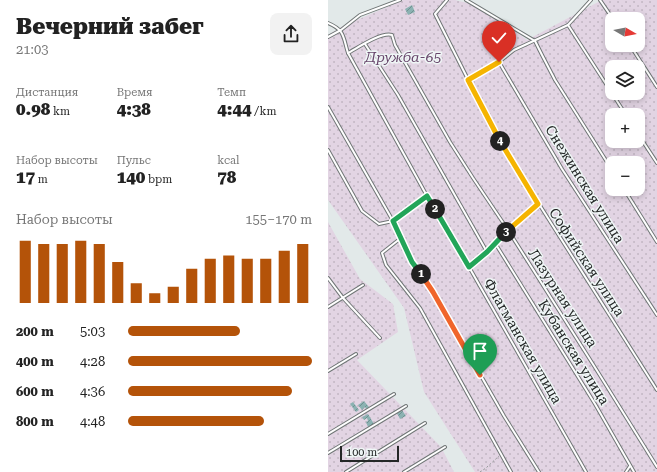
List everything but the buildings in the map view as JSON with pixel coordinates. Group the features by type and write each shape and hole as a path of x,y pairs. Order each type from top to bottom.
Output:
{"lane":[{"path":"328,37 341,30 360,15 400,0"},
{"name":"Софийская улица","path":"447,0 435,14 497,137 657,390"},
{"path":"466,0 477,8 487,11 500,19 511,28 535,40 555,80 605,159"},
{"path":"468,80 499,62 514,50 568,25 589,0"},
{"path":"600,0 608,12"},
{"path":"328,23 341,30"},
{"path":"568,25 621,108"},
{"name":"Флагманская улица","path":"341,30 348,53 427,196 586,472"},
{"name":"Лазурная улица","path":"365,44 387,34 392,35 395,45 450,142 508,230 657,467"},
{"path":"348,53 365,44 398,95 487,252"},
{"path":"634,52 657,87"},
{"name":"Снежинская улица","path":"499,62 562,169 657,315"},
{"path":"328,107 393,221 412,262 433,292 538,472"},
{"path":"645,145 657,163"},
{"path":"328,150 362,211 379,224 393,221 427,196"},
{"path":"628,196 657,242"},
{"path":"469,267 538,204"},
{"path":"401,238 382,253 386,265 420,308 511,472"},
{"name":"Кубанская улица","path":"495,243 595,404 634,472"},
{"path":"328,278 343,298 380,338"},
{"path":"328,307 362,285"},
{"path":"328,371 356,354"},
{"path":"328,434 394,394"},
{"path":"328,453 406,406"},
{"path":"346,472 425,423"},
{"path":"404,472 445,447"},
{"path":"626,472 630,466"}],"path":[{"path":"480,472 501,455"}],"green space":[{"name":"Дружба-65","path":"403,0 455,0 480,6 527,40 602,0 657,0 657,472 475,472 424,392 404,308 328,200 328,35 341,27"},
{"path":"328,222 360,279 393,304 398,332 357,360 441,447 454,472 328,472"}],"route":[{"path":"480,375 433,292 412,262 393,221 427,196 469,267 538,204 497,137 468,80 499,62"}]}
